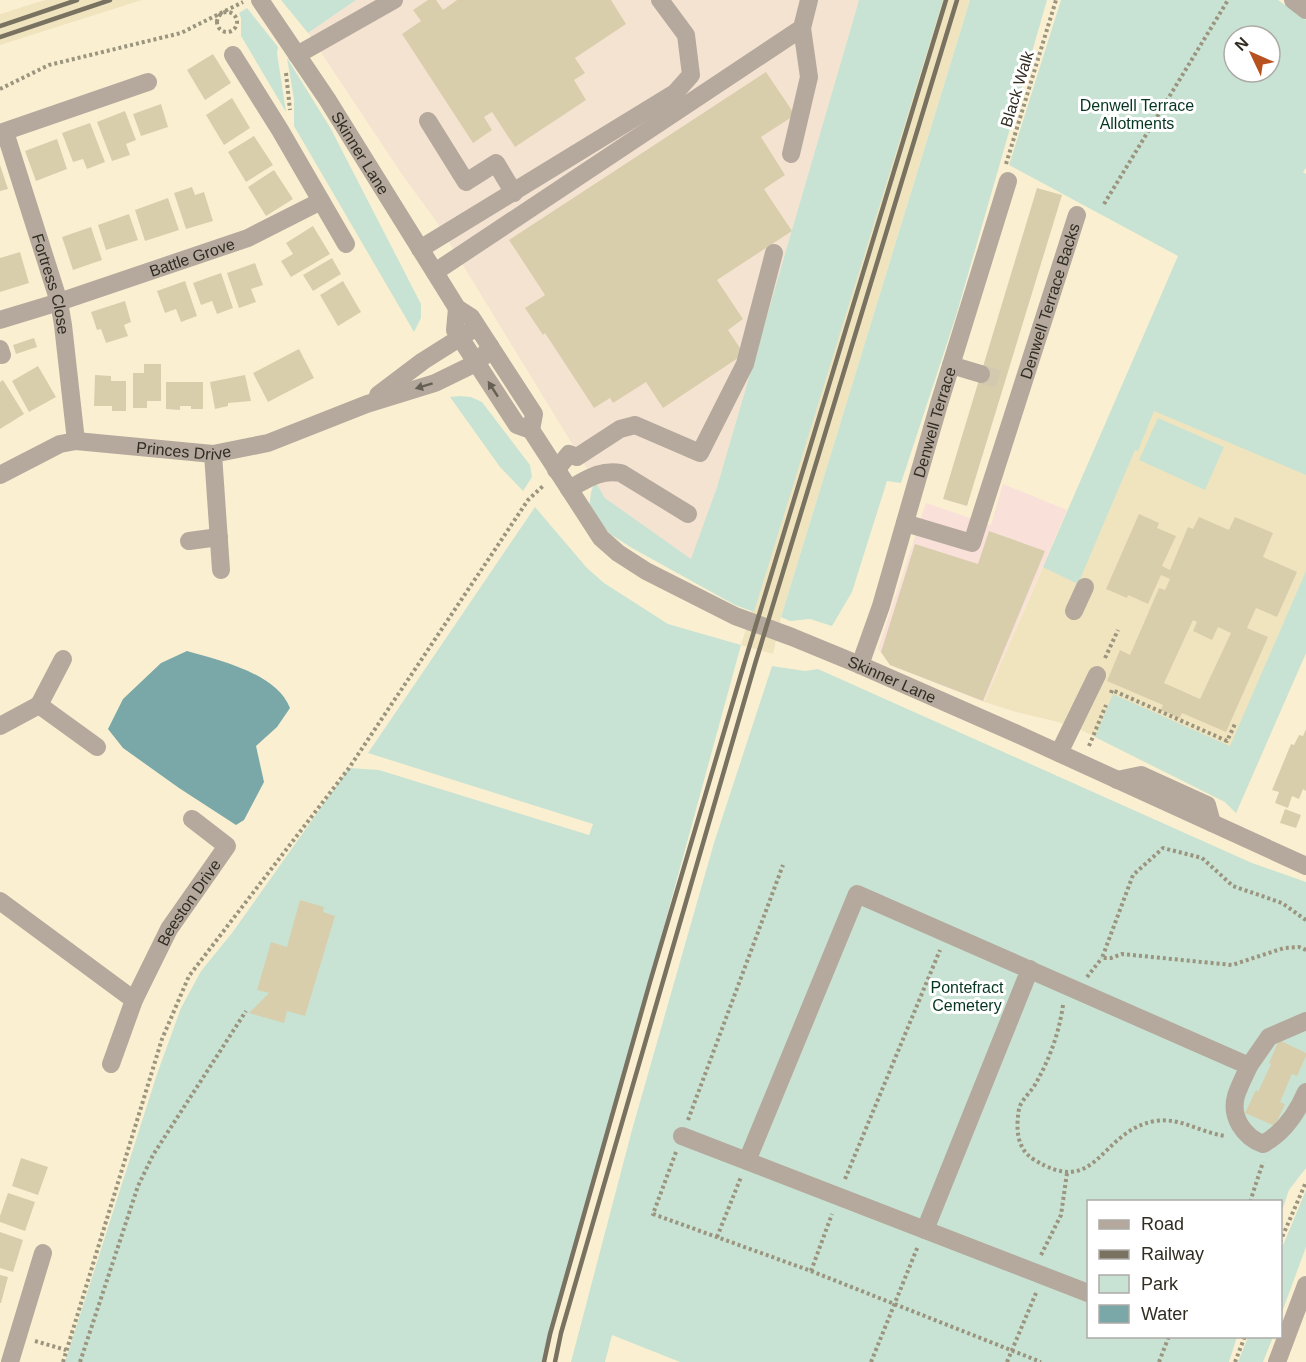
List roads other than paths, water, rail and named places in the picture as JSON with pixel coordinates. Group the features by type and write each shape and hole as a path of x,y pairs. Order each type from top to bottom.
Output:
{"street":[{"name":"Skinner Lane","path":"261,0 291,61 327,99 457,308 471,317 534,414 531,430 552,476 569,489 601,538 618,553 646,571 735,616 792,636 860,665 1212,823 1304,859"},
{"path":"291,61 394,0"},
{"path":"420,249 675,93 691,75 686,35 660,0"},
{"path":"790,154 809,77 802,28 809,0"},
{"path":"1293,0 1306,10"},
{"path":"435,272 802,28"},
{"path":"233,55 280,129 346,244"},
{"name":"Fortress Close","path":"76,441 59,302 2,132 148,82"},
{"path":"428,121 466,182 496,163 514,193"},
{"name":"Denwell Terrace","path":"860,665 881,606 951,365 1008,181"},
{"name":"Battle Grove","path":"0,320 248,238 321,201"},
{"name":"Denwell Terrace Backs","path":"905,523 972,543 1014,384 1077,214"},
{"path":"552,476 569,454 577,457 620,429 634,425 700,453 745,364 774,253"},
{"name":"Skinner Lane","path":"457,308 455,330 517,425 531,430"},
{"name":"Princes Drive","path":"367,404 423,361 477,327"},
{"name":"Princes Drive","path":"0,475 60,444 76,441 213,454 268,443 367,404 435,382 476,363 490,346"},
{"path":"951,365 981,374"},
{"path":"213,454 221,570"},
{"path":"569,489 608,470 621,472 688,514"},
{"path":"189,542 219,537"},
{"path":"1074,611 1085,587"},
{"path":"0,726 39,705 63,660"},
{"path":"1059,753 1097,675"},
{"path":"39,705 97,747"},
{"name":"Beeston Drive","path":"111,1064 134,1000 169,929 231,839 192,819"},
{"path":"747,1161 857,894 1249,1066"},
{"path":"0,901 134,1000"},
{"path":"925,1230 1030,969"},
{"path":"1306,1020 1269,1037 1249,1066 1235,1097 1234,1111 1240,1125 1251,1140 1263,1144 1278,1136 1301,1104 1306,1092"},
{"path":"682,1136 1087,1292"},
{"path":"9,1362 9,1333 43,1253"},
{"path":"1277,1362 1306,1285"}],"water":[{"path":"187,651 231,664 260,677 283,696 290,708 277,727 256,746 264,782 244,820 236,825 123,748 108,729 123,699 161,663"}],"tunnel":[{"path":"981,374 1005,381"}],"railway":[{"path":"0,26 77,0"},
{"path":"0,37 110,0"},
{"path":"544,1362 650,982 946,0"},
{"path":"555,1362 561,1333 755,664 957,0"}],"park label":[{"name":"Denwell Terrace Allotments","path":"1137,114"},
{"name":"Pontefract Cemetery","path":"967,996"}]}
